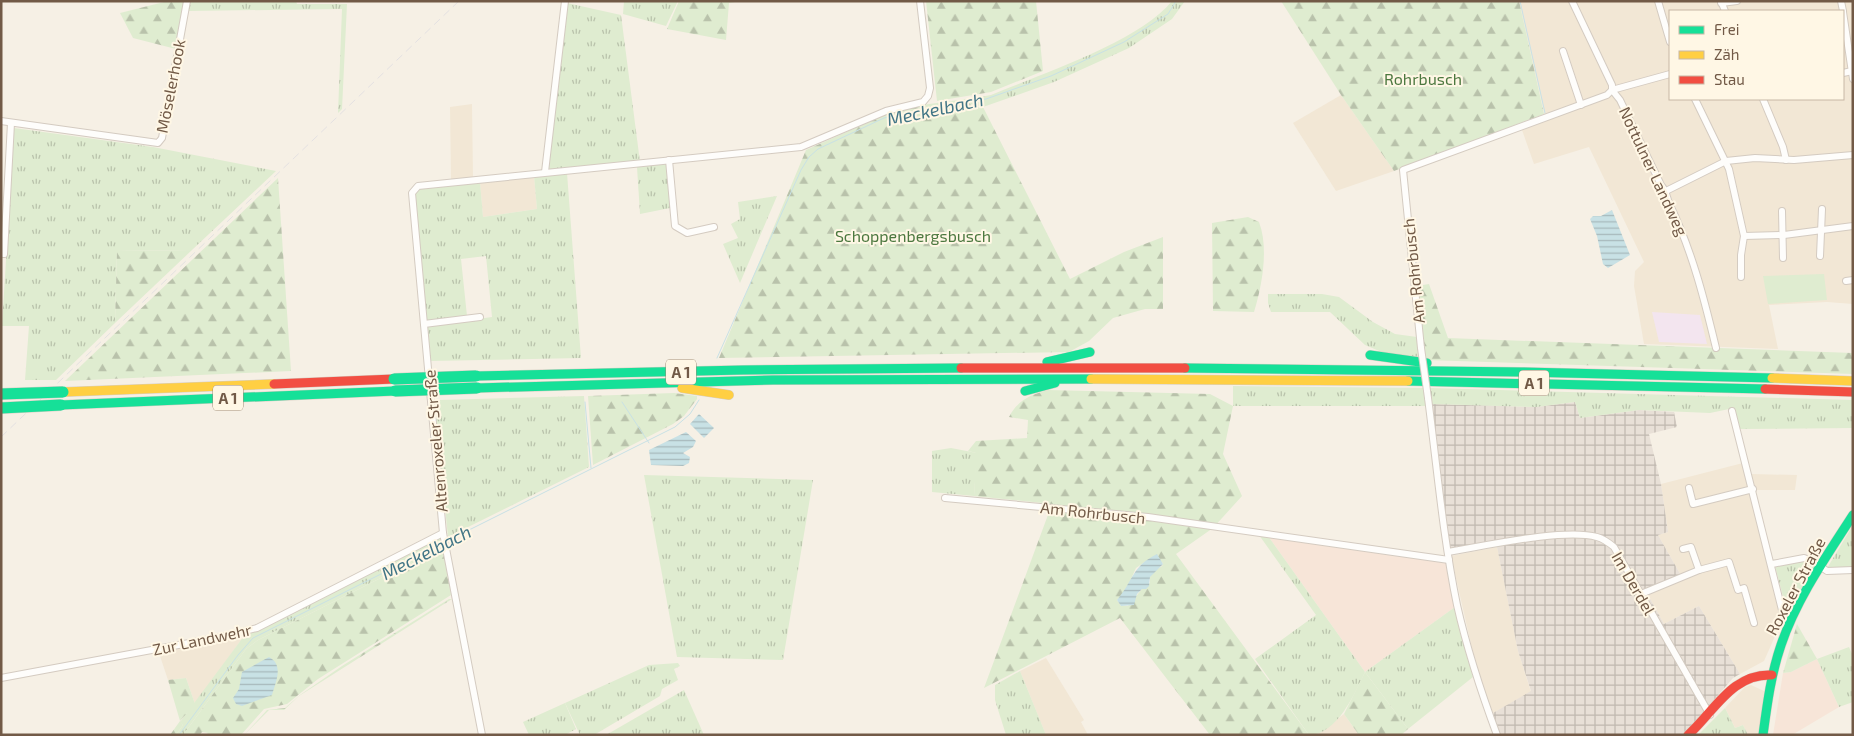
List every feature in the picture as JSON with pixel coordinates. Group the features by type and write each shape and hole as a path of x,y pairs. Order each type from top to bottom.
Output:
{"main road":[{"path":"1007,367 1055,361 1090,352"},
{"path":"1370,355 1466,369"},
{"name":"A 1","path":"1,394 395,385 1007,367 1466,369 1853,381"},
{"path":"1025,391 1044,385 1096,378"},
{"name":"A 1","path":"476,382 648,383 1096,378 1437,381 1853,392"},
{"path":"648,383 729,394"},
{"name":"A 1","path":"1,408 395,385"},
{"name":"Roxeler Straße","path":"1763,735 1772,675 1789,625 1821,566 1853,515"},
{"path":"1688,735 1710,715 1742,679 1759,673 1772,675"}],"street":[{"name":"Möselerhook","path":"1,121 158,143 162,138 186,1"},
{"path":"545,172 565,1"},
{"name":"Altenroxeler Straße","path":"482,735 444,535 412,193 418,186 801,147 881,113 923,102 928,96 930,88 920,1"},
{"name":"Nottulner Landweg","path":"1572,1 1612,84 1612,90 1620,100 1660,185 1666,191 1668,200 1692,255 1716,348"},
{"path":"1658,1 1669,39"},
{"path":"1721,2 1737,1"},
{"path":"1844,19 1852,75"},
{"path":"1563,51 1581,105"},
{"name":"Am Rohrbusch","path":"1498,735 1476,676 1457,606 1449,560 1421,348 1403,170 1581,105 1607,95 1612,90 1669,74"},
{"path":"1696,100 1726,161 1744,236 1741,255 1741,277"},
{"path":"1763,100 1784,147 1786,160"},
{"path":"4,254 11,123"},
{"path":"1666,191 1726,161 1755,158 1786,160 1853,155"},
{"path":"669,160 675,226 687,233 714,227"},
{"path":"1820,256 1822,209"},
{"path":"1782,211 1783,258"},
{"path":"1744,236 1784,235 1853,226"},
{"path":"424,324 480,317"},
{"path":"1732,411 1772,564 1782,610"},
{"path":"1689,488 1693,504 1752,489"},
{"name":"Am Rohrbusch","path":"945,498 1148,517 1449,560"},
{"name":"Zur Landwehr","path":"1,678 216,638 257,628 444,535"},
{"name":"Im Derdel","path":"1448,552 1554,536 1605,539 1614,546 1710,715"},
{"path":"1683,549 1692,547 1699,570"},
{"path":"1772,564 1804,558 1831,571 1853,570"},
{"path":"1641,594 1699,570 1729,562 1738,590 1744,588 1754,623"}],"shaded area":[{"path":"1519,1 1853,1 1853,304 1827,302 1769,305 1778,349 1644,344 1634,286 1635,271 1644,262 1589,147 1534,164 1522,130 1546,121"},
{"path":"1341,95 1394,171 1336,191 1293,123"},
{"path":"472,104 473,177 451,180 450,107"},
{"path":"534,176 537,209 483,217 480,182"},
{"path":"1652,312 1700,315 1707,344 1659,342"},
{"path":"1575,402 1580,418 1639,410 1674,412 1677,427 1649,434 1661,484 1668,532 1658,535 1683,579 1648,595 1664,624 1699,606 1740,674 1733,678 1706,709 1700,722 1682,735 1500,735 1493,713 1531,691 1518,651 1496,542 1450,549 1432,404 1536,407"},
{"path":"1743,463 1784,616 1764,661 1740,674 1699,606 1664,624 1648,595 1683,579 1658,535 1668,532 1661,484"},
{"path":"1751,474 1797,475 1795,490 1755,490"},
{"path":"1268,536 1446,562 1455,607 1365,672"},
{"path":"1497,547 1518,651 1531,692 1493,713 1478,675 1451,556"},
{"path":"244,636 195,704 186,678 168,680 159,653"},
{"path":"1046,658 1084,720 1081,722 1088,735 1046,735 1020,671"},
{"path":"1817,659 1839,707 1792,735 1773,735 1783,673 1791,672"},
{"path":"1751,685 1764,691 1760,735 1748,735 1743,725 1735,728 1725,708 1745,687"},
{"path":"1344,714 1359,735 1317,735"}],"green space":[{"path":"168,1 185,1 176,49 133,38 120,13"},
{"path":"189,1 296,1 297,4 347,4 342,109 338,113 342,9 187,11"},
{"path":"624,1 678,1 666,26 623,14"},
{"path":"679,1 741,1 729,3 726,40 667,29"},
{"path":"926,1 1036,1 1043,71 991,92 937,101"},
{"path":"1172,1 1185,1 1172,19 1129,48 1054,82 983,107 970,104 969,99 991,95 1088,56 1137,30 1157,16"},
{"name":"Rohrbusch","path":"1281,1 1519,1 1544,114 1394,171 1341,95"},
{"path":"567,3 621,15 640,162 548,170"},
{"name":"Schoppenbergsbusch","path":"966,99 972,106 983,107 1070,279 1124,252 1163,237 1163,309 1145,309 1113,318 1089,341 1069,352 719,358 806,150 889,113 922,105"},
{"path":"14,128 153,147 276,171 192,250 117,251 115,323 56,380 25,380 29,326 2,326"},
{"path":"668,164 670,208 640,214 637,167"},
{"path":"567,173 581,358 430,361 427,326 492,317 486,256 461,259 467,316 426,321 415,194 421,188 480,182 483,217 537,209 534,176"},
{"path":"278,178 291,371 65,381"},
{"path":"777,196 740,283 723,244 738,238 731,224 740,219 738,202"},
{"path":"1248,217 1259,222 1264,243 1262,279 1254,312 1213,311 1212,223"},
{"path":"192,250 115,323 117,251"},
{"path":"1824,274 1827,300 1768,304 1763,276"},
{"path":"1429,284 1448,338 1853,353 1853,374 1426,360 1417,286"},
{"path":"1268,294 1322,294 1339,297 1373,322 1395,334 1417,337 1420,359 1391,356 1365,345 1330,312 1271,312"},
{"path":"1233,386 1424,388 1427,406 1233,406"},
{"path":"1430,388 1853,400 1853,428 1740,429 1734,408 1710,413 1639,410 1580,418 1575,402 1536,407 1432,404"},
{"path":"1048,390 1210,394 1233,406 1223,454 1242,496 1213,528 1176,554 1309,735 1210,735 1120,618 984,688 1052,504 974,496 976,453 968,451 976,441 1027,438 1028,420 1009,417 1021,402 1030,396","holes":["1149,559 1163,563 1150,577 1150,583 1142,589 1128,606 1121,606 1117,600 1126,590 1136,568"]},
{"path":"674,393 697,396 697,399 684,416 673,424 593,465 588,396"},
{"path":"584,396 589,467 448,537 435,408 439,400"},
{"path":"951,448 977,453 974,496 932,492 932,451"},
{"path":"644,475 813,480 783,660 677,657"},
{"path":"1853,525 1853,568 1826,570"},
{"path":"1259,535 1268,536 1365,672 1344,711 1336,721 1319,733 1309,735 1255,659 1316,615"},
{"path":"441,537 453,593 451,595 442,547 258,640 246,649 183,735 176,735 183,725 180,722 244,636"},
{"path":"442,547 451,595 318,679 287,704 264,709 241,735 206,735 208,733 202,732 200,735 183,735 246,649 258,640"},
{"path":"1802,561 1815,566 1787,612 1775,566"},
{"path":"449,599 452,599 299,696 284,710 269,710 244,735 267,710 285,708 300,695 342,666"},
{"path":"1455,607 1473,677 1408,729 1365,672"},
{"path":"1797,624 1817,659 1791,672 1783,673"},
{"path":"1849,647 1853,656 1853,702 1839,707 1817,659"},
{"path":"678,663 680,666 674,669 678,680 662,689 660,696 594,735 580,735 565,703 649,665"},
{"path":"1020,671 1046,735 1006,735 995,700 995,685"},
{"path":"1365,672 1408,729 1401,735 1359,735 1344,714"},
{"path":"186,678 195,704 180,721 168,680"},
{"path":"684,690 704,735 606,735"},
{"path":"565,703 576,729 565,735 529,735 523,722"},
{"path":"1725,708 1735,728 1743,725 1748,735 1698,735"},
{"path":"180,721 183,725 176,735 170,735"}],"water":[{"path":"1612,210 1630,255 1608,268 1603,264 1597,236 1590,219 1593,216 1601,216"},
{"path":"699,414 714,428 704,438 690,424"},
{"path":"686,432 696,441 693,447 683,453 690,457 689,463 683,466 651,465 649,450"},
{"path":"1157,554 1163,564 1150,577 1149,586 1137,594 1134,605 1121,606 1117,600 1137,569"},
{"path":"269,657 274,660 278,669 272,695 242,706 236,704 233,698 239,689 242,672"}],"waterway":[{"name":"Meckelbach","path":"717,358 801,170 809,157 818,149 884,118 986,99 1051,76 1124,42 1168,14 1176,1"},
{"path":"1520,1 1545,113"},
{"name":"Meckelbach","path":"447,541 675,427 690,414 699,400"},
{"path":"585,402 591,468"},
{"path":"622,402 649,443"},
{"name":"Meckelbach","path":"179,735 238,655 253,638 443,543"}],"railway":[{"path":"1,437 459,1"}],"traffic: fast":[{"path":"1047,362 1090,352"},
{"path":"1370,355 1427,363"},
{"path":"476,376 743,370 961,368"},
{"path":"1185,368 1521,372 1772,378"},
{"path":"394,379 476,376"},
{"path":"477,388 773,380 1091,379"},
{"path":"1408,381 1765,389"},
{"path":"1025,391 1055,383"},
{"path":"395,391 477,388"},
{"path":"61,405 395,391"},
{"path":"1,394 63,392"},
{"path":"1,408 61,405"},
{"path":"1763,735 1768,701 1781,645 1804,594 1853,515"}],"traffic: slow":[{"path":"1772,378 1853,381"},
{"path":"1091,379 1408,381"},
{"path":"63,392 274,384"},
{"path":"682,388 729,395"}],"traffic: jam":[{"path":"961,368 1185,368"},
{"path":"274,384 394,379"},
{"path":"1765,389 1853,392"},
{"path":"1688,735 1735,687 1746,680 1758,676 1772,675"}]}
